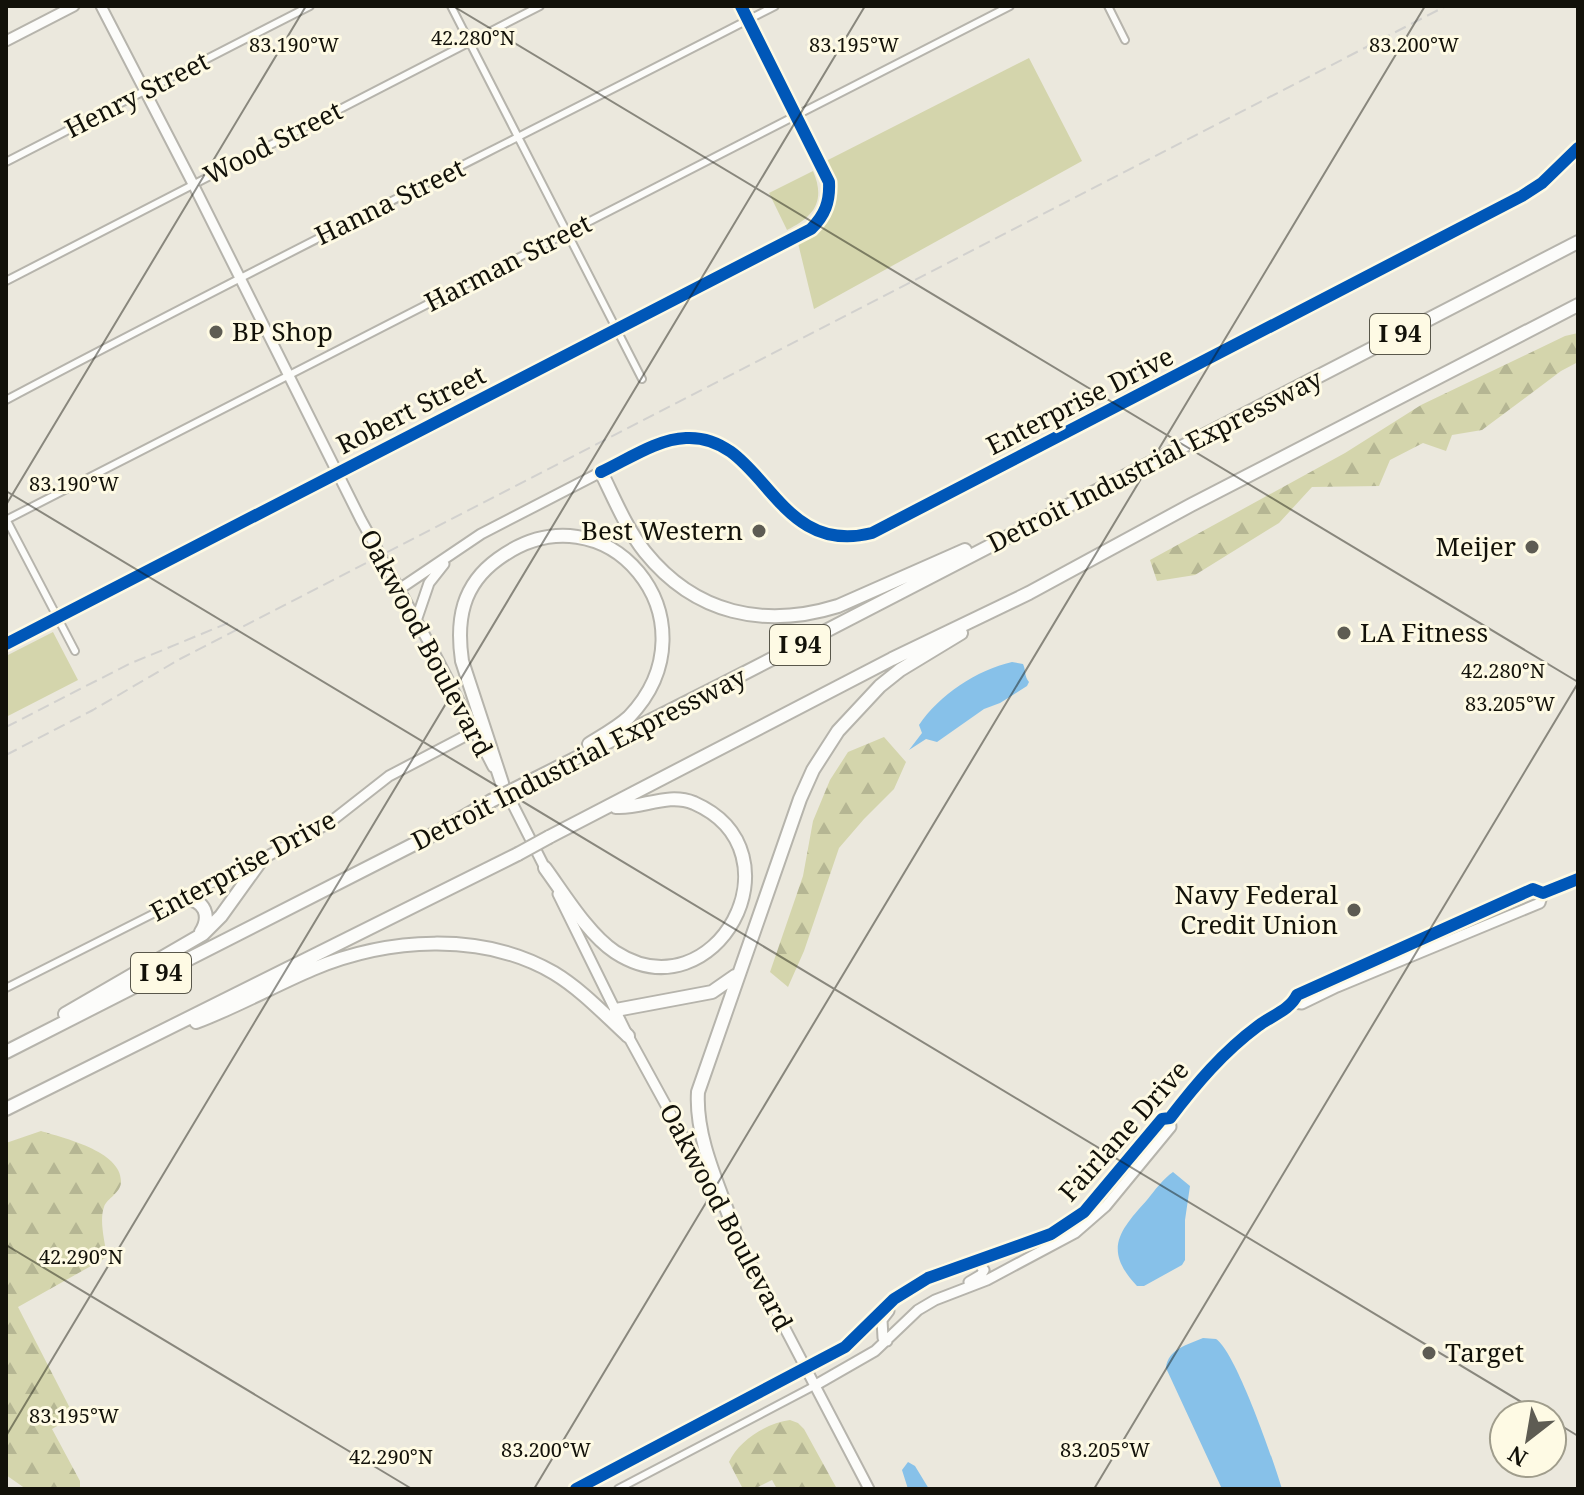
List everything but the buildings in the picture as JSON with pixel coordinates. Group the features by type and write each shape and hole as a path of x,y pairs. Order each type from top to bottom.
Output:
{"highway":[{"name":"Detroit Industrial Expressway","path":"6,1050 423,840 491,801 1578,242"},
{"name":"Detroit Industrial Expressway","path":"6,1109 613,806 892,659 1029,593 1205,497 1578,305"},
{"path":"601,472 633,535 668,576 707,602 729,611 759,617 798,616 838,606 1003,531 1045,517"},
{"path":"502,783 462,661 459,641 463,603 471,585 502,556 523,544 568,537 596,541 636,567 659,611 661,655 655,680 643,700 617,727 554,770"},
{"path":"736,1235 703,1137 697,1103 700,1083 813,770 838,731 865,700 900,670 1029,593"},
{"path":"545,868 598,937 615,952 632,960 654,965 676,964 698,957 718,943 735,920 745,891 743,863 738,847 726,828 710,813 683,800 653,800 625,807 613,806"},
{"path":"6,1050 194,940 221,916 262,859"},
{"path":"185,899 199,903 206,912 205,926 194,940"},
{"path":"141,1042 220,1013 315,968 387,949 447,944 498,950 543,967 576,988 628,1036"},
{"path":"616,1010 712,992 723,987 739,970"}],"main road":[{"path":"6,41 74,6"},
{"name":"Oakwood Boulevard","path":"101,6 336,472 502,783 628,1036 869,1489"},
{"name":"Enterprise Drive","path":"398,590 511,517 601,472"},
{"path":"416,621 429,583 438,569 463,547"},
{"name":"Enterprise Drive","path":"262,859 329,823 389,776 473,732"},
{"name":"Fairlane Drive","path":"806,1368 845,1347 894,1299 928,1278 1017,1248 1051,1234 1072,1221 1105,1189 1162,1119 1170,1118 1224,1055 1257,1026 1293,1003 1297,995 1533,889 1543,893 1578,879"},
{"name":"Fairlane Drive","path":"1293,1003 1302,1004 1540,903 1543,893"},
{"name":"Fairlane Drive","path":"814,1386 863,1359 887,1341 905,1320 935,1300 1017,1266 1057,1244 1095,1217 1171,1127 1170,1118"},
{"path":"935,1300 944,1290 981,1275 984,1270 976,1260"},
{"path":"887,1341 883,1338 881,1326 884,1315 928,1278"}],"street":[{"name":"Henry Street","path":"6,162 310,6"},
{"path":"451,6 642,379"},
{"name":"Wood Street","path":"6,281 540,6"},
{"path":"741,6 797,115"},
{"name":"Hanna Street","path":"6,400 238,277 775,6"},
{"name":"Harman Street","path":"6,520 1010,6"},
{"path":"1108,6 1125,40"},
{"name":"Robert Street","path":"6,644 801,236 819,221 827,206 829,182 797,115"},
{"name":"Enterprise Drive","path":"601,472 672,440 705,439 733,454 791,515 809,528 840,537 872,533 1522,196 1542,183 1578,148"},
{"path":"6,520 75,651"},
{"name":"Enterprise Drive","path":"6,988 262,859"},
{"name":"Fairlane Drive","path":"576,1489 806,1368"},
{"name":"Fairlane Drive","path":"618,1489 814,1386"}],"green space":[{"path":"1029,58 1082,161 814,309 798,243 819,228 830,209 832,186 826,161"},
{"path":"813,171 818,191 815,207 804,220 787,230 769,193"},
{"path":"1578,333 1578,362 1561,371 1482,430 1452,435 1446,451 1423,443 1390,460 1379,486 1312,487 1279,523 1195,575 1157,581 1150,560 1345,453 1421,405 1565,336"},
{"path":"53,632 78,680 6,717 6,656"},
{"path":"884,737 906,762 894,789 839,848 804,951 788,987 770,972 803,876 813,821 830,780 848,752"},
{"path":"41,1131 102,1154 119,1171 121,1182 103,1213 107,1257 18,1307 74,1416 52,1429 80,1481 80,1489 26,1489 6,1475 6,1143"},
{"path":"790,1420 804,1429 837,1489 777,1489 772,1480 754,1489 743,1489 729,1462 734,1454 755,1434"}],"water":[{"path":"1012,662 1023,664 1029,682 1027,686 984,709 937,742 926,739 909,750 922,733 919,725 948,694 986,671"},
{"path":"1173,1172 1190,1186 1185,1220 1185,1260 1182,1265 1144,1286 1137,1286 1120,1262 1119,1241 1129,1221"},
{"path":"1203,1338 1216,1339 1234,1364 1254,1409 1282,1489 1222,1489 1166,1368 1174,1352"},
{"path":"908,1462 915,1466 929,1489 908,1489 902,1470"}],"railway":[{"path":"6,755 93,710 180,659 1446,6"},
{"path":"6,727 129,664 228,623"}],"cycle path":[{"path":"6,644 811,229 826,208 829,182 741,6"},
{"path":"601,472 642,451 675,439 713,442 734,455 790,513 812,528 839,536 872,533 1522,196 1542,183 1578,148"},
{"path":"576,1489 845,1347 894,1299 928,1278 1051,1234 1084,1212 1162,1119 1170,1118 1200,1081 1245,1036 1285,1009 1297,995 1533,889 1543,893 1578,879"}],"place":[{"name":"BP Shop","path":"216,332"},
{"name":"Best Western","path":"759,531"},
{"name":"Meijer","path":"1532,547"},
{"name":"LA Fitness","path":"1344,633"},
{"name":"Navy Federal Credit Union","path":"1354,910"},
{"name":"Target","path":"1429,1353"}]}
